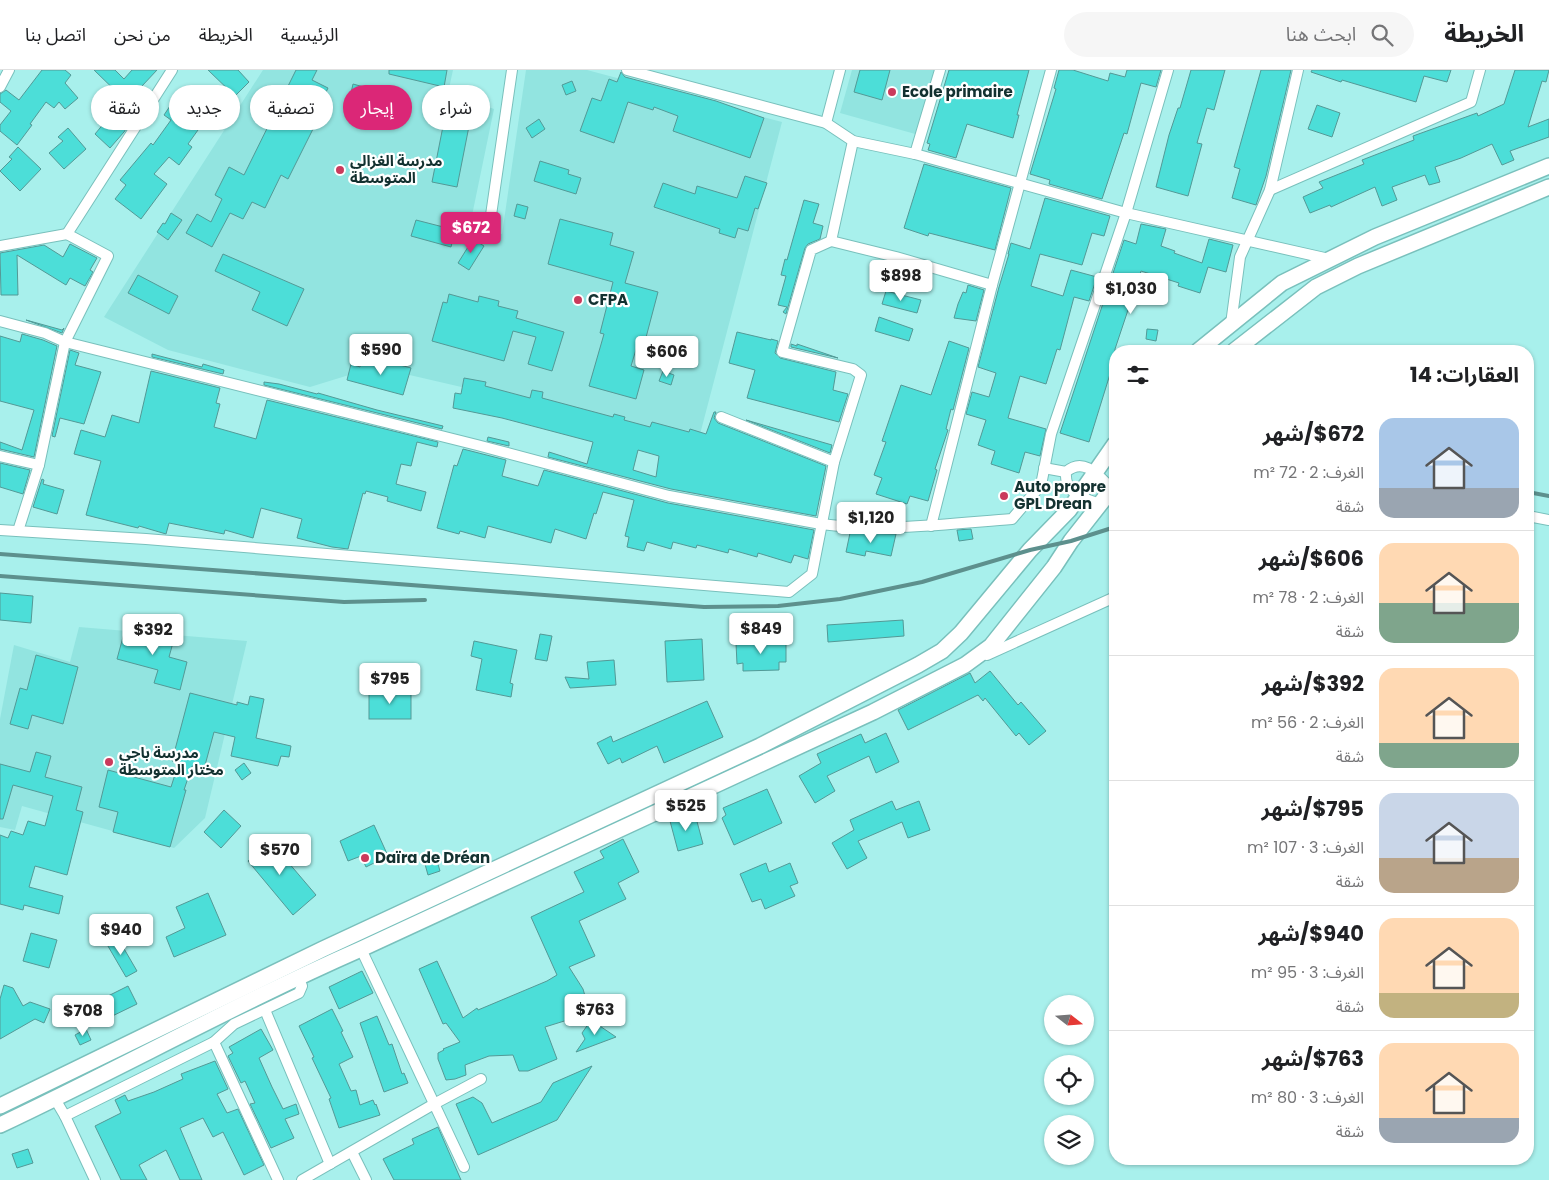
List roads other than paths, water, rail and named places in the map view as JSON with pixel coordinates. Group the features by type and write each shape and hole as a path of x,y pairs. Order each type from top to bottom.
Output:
{"main road":[{"path":"1205,345 1282,283 1375,237 1549,166"},
{"path":"1242,345 1316,288 1358,266 1549,187"},
{"path":"0,1106 323,949 760,746 918,666 942,651 961,633 1030,550 1069,510 1109,452"},
{"path":"0,1125 298,976 361,949 873,712 965,666 991,646 1054,567 1071,541 1109,492"}],"street":[{"path":"0,88 10,70"},
{"path":"67,234 172,70"},
{"path":"490,222 512,70"},
{"path":"627,70 826,123 853,141 915,154 1126,213 1330,260"},
{"path":"826,123 840,70"},
{"path":"915,154 940,70"},
{"path":"931,526 992,285 1050,70"},
{"path":"0,322 45,333 65,342 468,443 669,496 821,524 854,528 898,528 1012,519 1041,485 1051,434 1126,213 1168,70"},
{"path":"1231,324 1240,257 1270,190 1298,70"},
{"path":"1270,190 1471,102 1480,70"},
{"path":"831,241 853,141"},
{"path":"0,246 67,234 108,256 65,342 40,465 18,531"},
{"path":"0,530 156,540 789,592 812,574 834,462 861,375 853,369 782,352 811,250 831,241 896,257 992,285"},
{"path":"721,418 834,462"},
{"path":"0,456 40,465"},
{"path":"1100,504 1079,496 1065,482 1066,472 1072,466 1084,466 1109,484"},
{"path":"1044,468 1066,472"},
{"path":"1534,517 1549,520"},
{"path":"965,666 1109,600"},
{"path":"361,949 464,1166"},
{"path":"65,1116 214,1042 229,1027 299,993 302,986 298,976"},
{"path":"265,1010 330,1164"},
{"path":"214,1042 278,1180"},
{"path":"302,1180 481,1079"},
{"path":"55,1099 95,1180"},
{"path":"352,1152 366,1180"}],"railway":[{"path":"1534,493 1549,496"},
{"path":"0,554 704,607 778,606 840,599 922,582 1109,529"},
{"path":"0,576 344,602 425,600"}],"place":[{"name":"Ecole primaire","path":"892,92"},
{"name":"مدرسة الغزالي المتوسطة","path":"340,170"},
{"name":"CFPA","path":"578,300"},
{"name":"Auto propre GPL Drean","path":"1004,496"},
{"name":"مدرسة باجي مختار المتوسطة","path":"109,762"},
{"name":"Daïra de Dréan","path":"365,858"}]}
